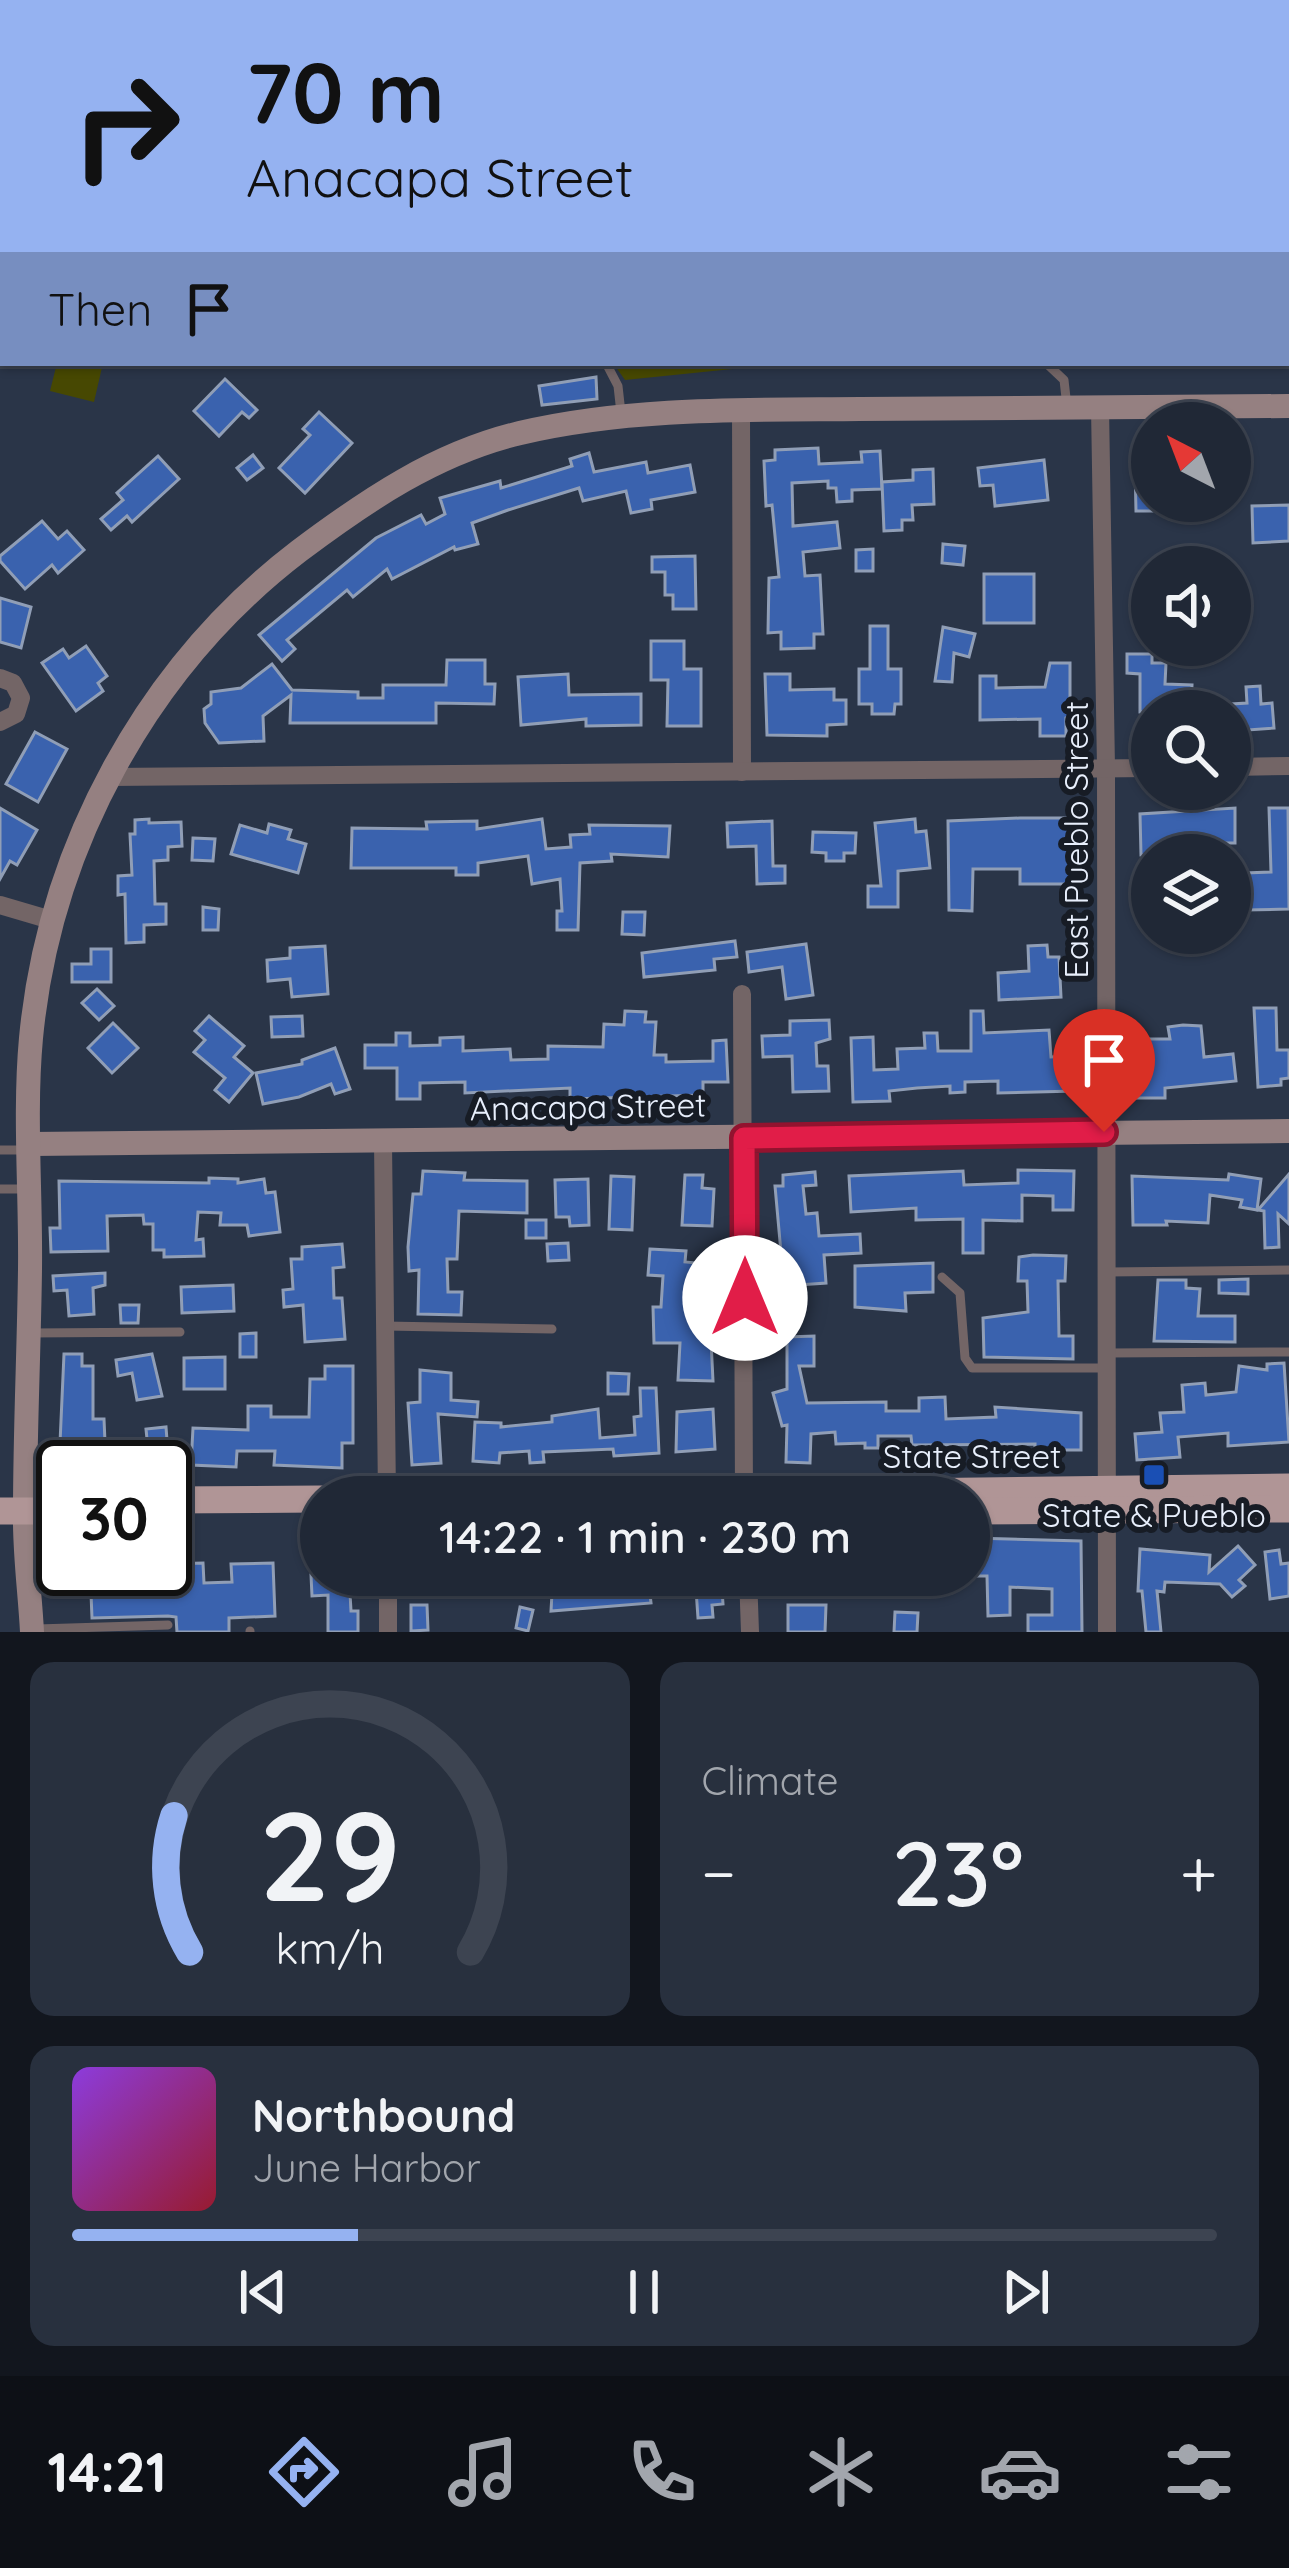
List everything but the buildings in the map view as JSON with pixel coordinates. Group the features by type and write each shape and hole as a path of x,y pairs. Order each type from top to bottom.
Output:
{"main road":[{"name":"State Street","path":"990,1496 1288,1498"},
{"name":"State Street","path":"990,1509 1106,1500"},
{"path":"192,1511 300,1501"},
{"path":"192,1505 300,1514"}],"street":[{"path":"36,1447 29,1334 32,1036 51,920 70,860 109,776 176,673 231,607 354,510 415,472 487,443 539,429 741,410 1289,406"},
{"name":"East Pueblo Street","path":"1100,407 1106,768 1107,1632"},
{"path":"741,410 742,772"},
{"path":"0,678 13,683 21,698 16,714 0,722"},
{"path":"1251,767 1289,766"},
{"path":"109,776 1131,768"},
{"path":"0,905 51,920"},
{"path":"742,994 744,1476"},
{"name":"Anacapa Street","path":"31,1147 1289,1131"},
{"path":"383,1142 387,1476"},
{"path":"32,1631 36,1571"},
{"path":"388,1596 388,1632"},
{"path":"749,1596 750,1632"}],"lane":[{"path":"608,366 618,386 621,418"},
{"path":"1049,366 1064,380 1067,407"},
{"path":"0,1150 31,1147"},
{"path":"0,1189 31,1190"},
{"path":"1106,1272 1289,1270"},
{"path":"942,1277 959,1293 964,1358 972,1368 1289,1352"},
{"path":"385,1326 552,1329"},
{"path":"29,1334 180,1331"},
{"path":"32,1631 168,1625"}],"shaded area":[{"path":"56,366 102,366 94,402 50,391"},
{"path":"615,366 762,366 625,380"}],"place":[{"name":"State & Pueblo","path":"1154,1475"}],"route":[{"path":"745,1298 744,1138 1104,1132"}]}
